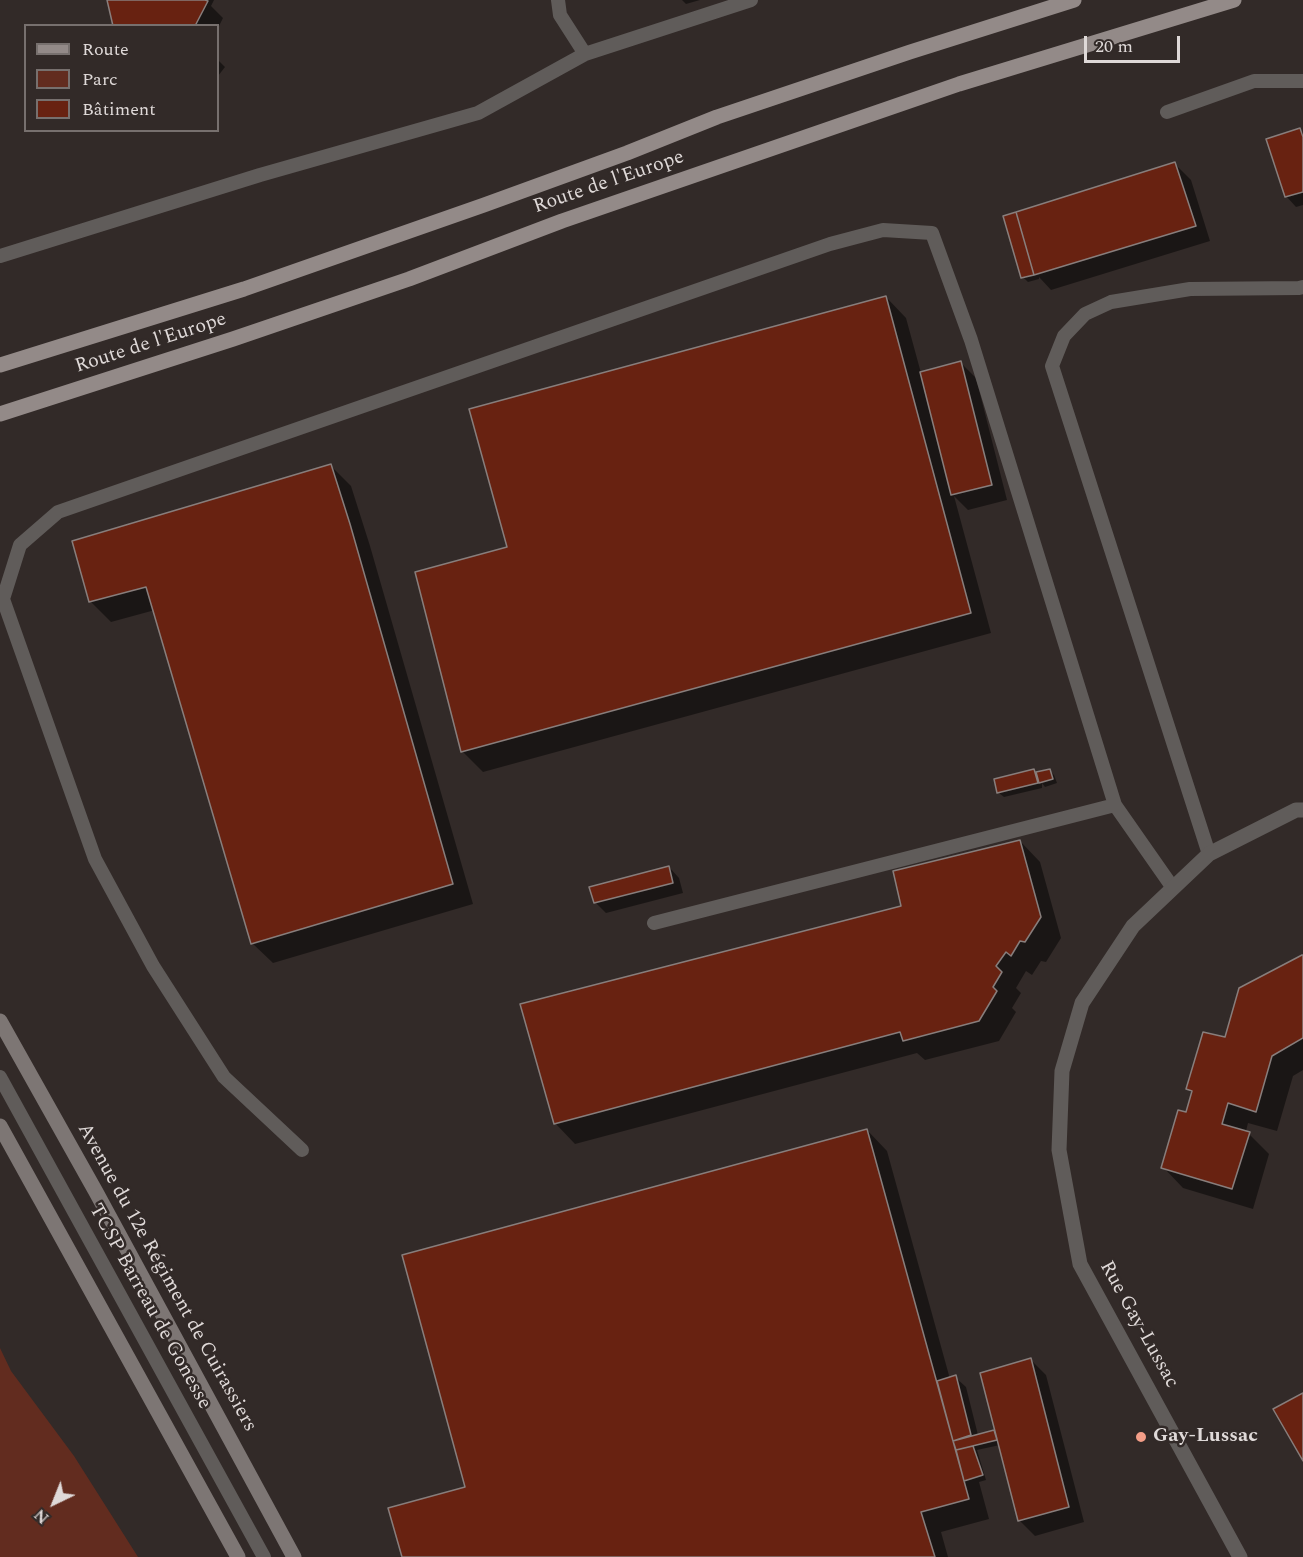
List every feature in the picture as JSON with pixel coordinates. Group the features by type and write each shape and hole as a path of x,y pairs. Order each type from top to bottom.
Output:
{"main road":[{"name":"Route de l'Europe","path":"0,365 266,282 627,153 717,117 1074,0"},
{"name":"Route de l'Europe","path":"0,414 233,339 409,279 562,221 959,84 1234,0"},
{"name":"Avenue du 12e Régiment de Cuirassiers","path":"0,1021 96,1192 294,1557"},
{"path":"0,1126 238,1557"}],"street":[{"name":"Rue Gay-Lussac","path":"1240,1557 1080,1264 1059,1150 1062,1071 1082,1003 1133,926 1209,854 1296,810 1303,810"}],"lane":[{"path":"558,0 560,15 585,54"},
{"path":"0,256 260,175 478,113 585,54 751,0"},
{"path":"1167,112 1254,81 1303,81"},
{"path":"302,1150 224,1077 153,966 95,859 3,599 20,545 58,512 830,244 883,230 932,233 971,340 1115,805 1173,888"},
{"path":"1209,854 1052,366 1064,336 1084,314 1111,302 1190,289 1299,288 1303,286"},
{"path":"654,923 1115,805"},
{"name":"TCSP Barreau de Gonesse","path":"0,1077 264,1557"}],"green space":[{"path":"0,1348 11,1371 74,1456 138,1557 0,1557"}],"building":[{"path":"107,0 208,1 196,24 113,24"},
{"path":"1300,128 1303,137 1303,192 1285,197 1266,139"},
{"path":"1175,162 1196,226 1034,275 1016,212"},
{"path":"1016,212 1034,275 1021,278 1003,216"},
{"path":"886,296 971,613 461,752 415,572 507,547 469,409"},
{"path":"961,361 992,485 951,495 920,372"},
{"path":"331,464 453,884 251,944 146,587 89,602 72,541"},
{"path":"1034,769 1038,783 997,793 994,779"},
{"path":"1050,769 1053,779 1039,783 1036,772"},
{"path":"1020,840 1041,917 1025,942 1020,941 1011,956 1006,952 996,966 1002,972 993,987 997,991 979,1021 903,1041 900,1032 554,1124 520,1004 901,906 893,871"},
{"path":"669,866 673,883 594,903 589,887"},
{"path":"1302,955 1303,1038 1272,1056 1256,1112 1228,1103 1222,1124 1250,1132 1232,1189 1161,1168 1178,1110 1186,1112 1192,1091 1186,1089 1203,1032 1225,1037 1239,988"},
{"path":"867,1129 969,1499 921,1512 935,1557 402,1557 388,1508 465,1487 402,1255"},
{"path":"1031,1358 1069,1507 1018,1521 980,1373"},
{"path":"956,1375 971,1435 953,1441 937,1381"},
{"path":"1303,1393 1303,1461 1273,1409"},
{"path":"994,1430 997,1440 956,1450 953,1441"},
{"path":"973,1446 983,1475 964,1481 956,1450"}],"place":[{"name":"Gay-Lussac","path":"1141,1437"}]}
